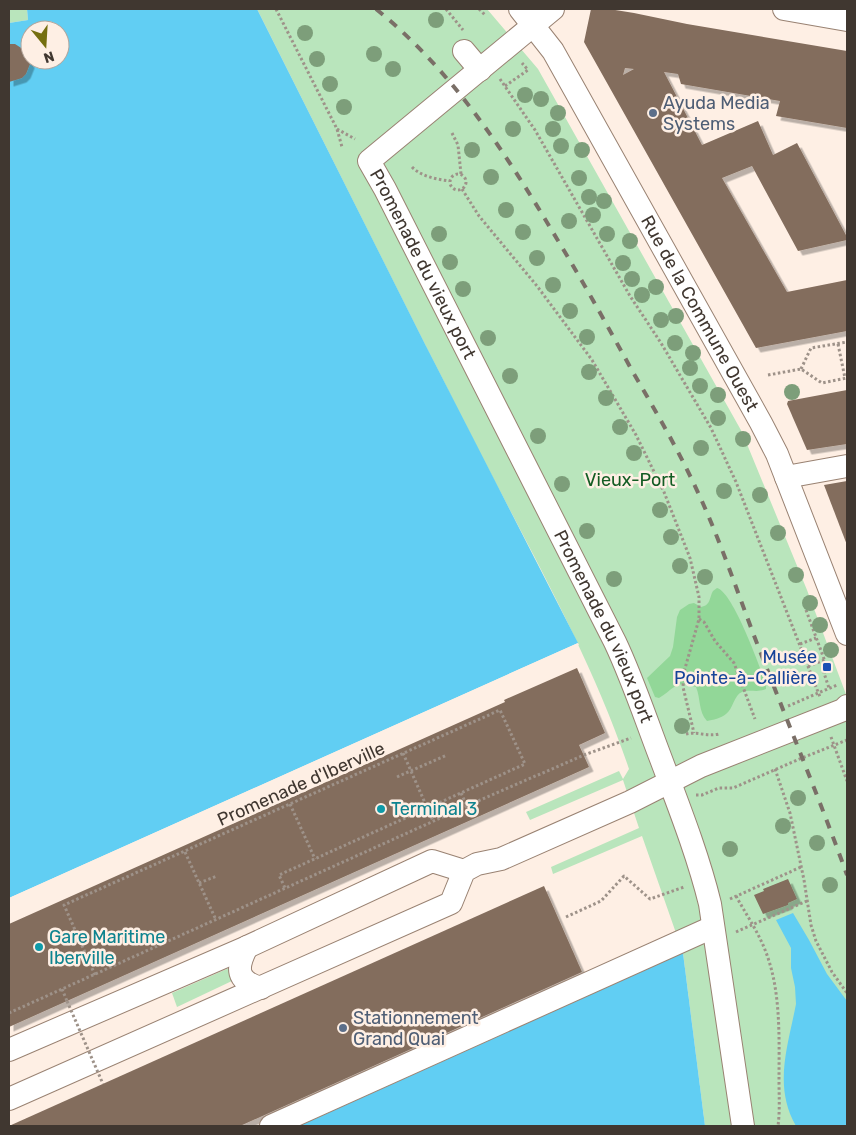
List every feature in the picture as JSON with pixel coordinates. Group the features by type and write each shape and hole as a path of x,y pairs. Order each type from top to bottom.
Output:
{"street":[{"path":"465,41 489,73 527,17 553,9"},
{"path":"784,9 847,20"},
{"name":"Rue de la Commune Ouest","path":"527,17 553,51 748,398 777,454 847,634"},
{"name":"Promenade du vieux port","path":"489,73 369,161 615,642 632,679 695,850 722,930 742,1126"},
{"path":"786,477 847,466"},
{"path":"9,1050 247,947 432,861 464,870 478,864 501,859 630,802 701,766 843,710 847,706"},
{"path":"9,1099 451,903 464,870"},
{"path":"270,1126 722,930"},
{"path":"247,947 241,958 240,973 249,985 261,988"}],"path":[{"path":"276,9 336,129 342,147"},
{"path":"446,9 465,41"},
{"path":"479,9 486,16"},
{"path":"505,86 528,70 519,60"},
{"path":"489,73 505,86 535,130 630,296 661,343 711,428 736,482 819,693"},
{"path":"336,129 355,139"},
{"path":"452,133 458,145 461,174 466,182 462,189"},
{"path":"412,166 418,172 428,177 449,181"},
{"path":"449,181 454,174 461,174"},
{"path":"449,181 453,189 462,189"},
{"path":"462,189 480,216 537,286 579,342 623,411 655,473 680,530 696,580 700,603 699,619 683,679 684,693 694,733"},
{"path":"801,369 811,348 847,342"},
{"path":"768,375 801,369 822,383 846,378 838,344"},
{"path":"806,610 827,666 824,673 830,688"},
{"path":"699,619 704,622 715,641 734,664 755,719 748,722"},
{"path":"800,644 816,638"},
{"path":"808,666 824,660"},
{"path":"783,708 840,684"},
{"name":"Promenade d'Iberville","path":"95,975 64,905 500,710 525,764 279,875 286,888"},
{"path":"686,734 694,733 709,736 726,731"},
{"path":"9,1014 478,801 584,755 631,738"},
{"path":"832,739 847,781"},
{"path":"696,794 702,795 718,788 733,788 847,740"},
{"path":"403,753 433,821"},
{"path":"397,777 446,755"},
{"path":"775,770 790,812 811,924 816,940 832,972 847,993"},
{"path":"461,793 467,806"},
{"path":"290,804 315,859"},
{"path":"185,852 216,920"},
{"path":"778,1126 781,1102 777,1006 769,961 736,896 801,867"},
{"path":"199,884 217,876"},
{"path":"566,917 602,900 624,876 650,899 684,886"},
{"path":"722,930 752,925 807,901"},
{"path":"62,989 103,1084"}],"green space":[{"path":"9,9 27,9 28,20 9,23"},
{"name":"Vieux-Port","path":"257,9 487,9 538,69 742,432 807,590 847,697 847,1126 705,1126 683,953 642,836 553,874 551,867 639,828 623,780 530,820 526,812 619,771 623,779 629,769 596,684 557,601"},
{"path":"717,588 723,592 738,615 763,674 766,689 742,692 737,696 726,714 707,721 702,713 696,687 679,685 659,698 655,697 647,678 670,656 680,610 694,603 701,607 704,606"},
{"path":"229,968 234,980 177,1007 172,993"}],"water":[{"path":"27,9 257,9 578,643 9,898 9,23 20,21 20,70 70,70 70,20 28,20"},
{"path":"793,913 827,974 847,1001 847,1126 796,1126 785,1096 784,1066 796,1004 791,968 791,948 776,920"},
{"path":"683,953 705,1126 299,1126"}],"pier":[{"path":"578,643 579,645 9,900 9,898"}],"building":[{"path":"591,9 609,9 847,51 847,128 776,116 780,101 681,84 678,74 664,72 702,145 758,121 773,155 797,143 847,240 798,251 752,166 722,178 787,292 847,280 847,331 756,348 584,42","holes":["625,68 634,69 623,75"]},
{"path":"9,44 15,44 20,47 20,70 28,70 22,78 9,82"},
{"path":"847,390 847,444 807,450 787,404 788,401"},
{"path":"847,481 847,545 824,485"},
{"name":"Terminal 3","path":"577,668 605,733 579,745 589,767 9,1027 9,924"},
{"path":"788,879 797,899 788,903 788,905 763,914 754,895 764,891 763,889"},
{"name":"Stationnement Grand Quai","path":"544,886 582,972 240,1126 9,1126"}],"railway":[{"path":"376,9 430,59 477,116 498,146 577,272 673,442 712,525 847,875"}],"place":[{"name":"Ayuda Media Systems","path":"653,113"},
{"name":"Musée Pointe-à-Callière","path":"827,667"},
{"name":"Terminal 3","path":"381,809"},
{"name":"Gare Maritime Iberville","path":"39,947"},
{"name":"Stationnement Grand Quai","path":"343,1028"}]}
